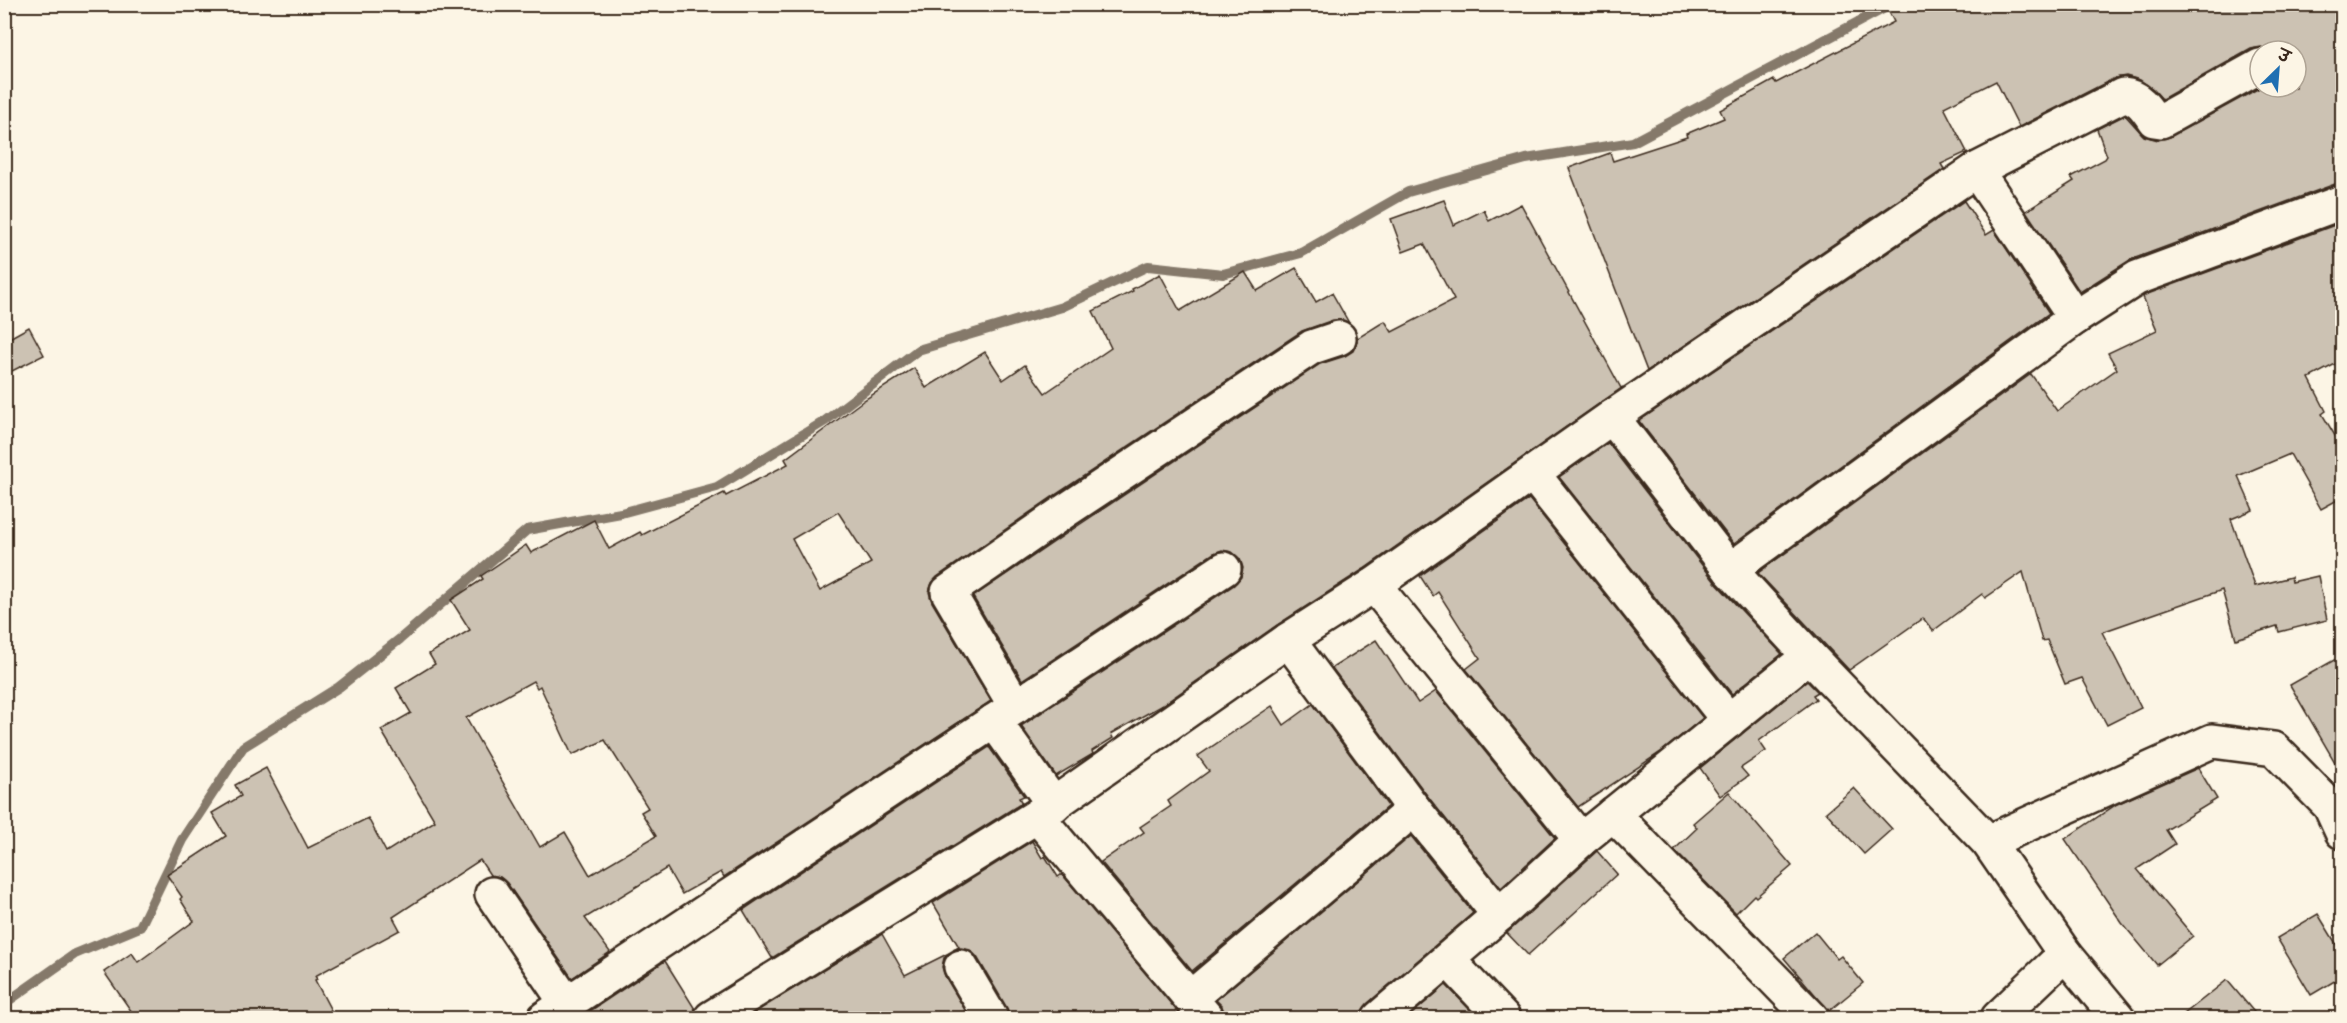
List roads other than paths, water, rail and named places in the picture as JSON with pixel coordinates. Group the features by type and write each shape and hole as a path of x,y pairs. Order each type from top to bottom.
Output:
{"street":[{"path":"711,1018 1045,810 1288,640 1374,585 1612,417 1976,171 2123,95 2131,96 2139,101 2154,120 2161,121 2248,73"},
{"path":"1976,171 2075,318"},
{"path":"1730,570 2075,318 2138,278 2343,202"},
{"path":"1340,338 1312,347 1065,511 948,592 1005,714 1045,810 1199,1008 1414,809"},
{"path":"1612,417 1730,570 1809,656 1988,842 2065,954 2118,1018"},
{"path":"1533,474 1729,721"},
{"path":"492,894 556,1011 1224,569"},
{"path":"1374,585 1581,840"},
{"path":"1288,640 1414,809 1499,915"},
{"path":"1379,1018 1448,960 1581,840 1809,656"},
{"path":"1988,842 2212,741 2274,749 2338,813"},
{"path":"1613,814 1812,1018"},
{"path":"1998,1018 2065,954"},
{"path":"1448,960 1503,1018"},
{"path":"961,967 991,1018"}],"waterway":[{"path":"4,1004 75,954 140,927 182,840 243,747 339,687 400,639 527,530 621,513 717,487 825,421 918,350 1062,307 1148,266 1223,274 1301,253 1408,192 1526,159 1633,142 1892,4"}]}
